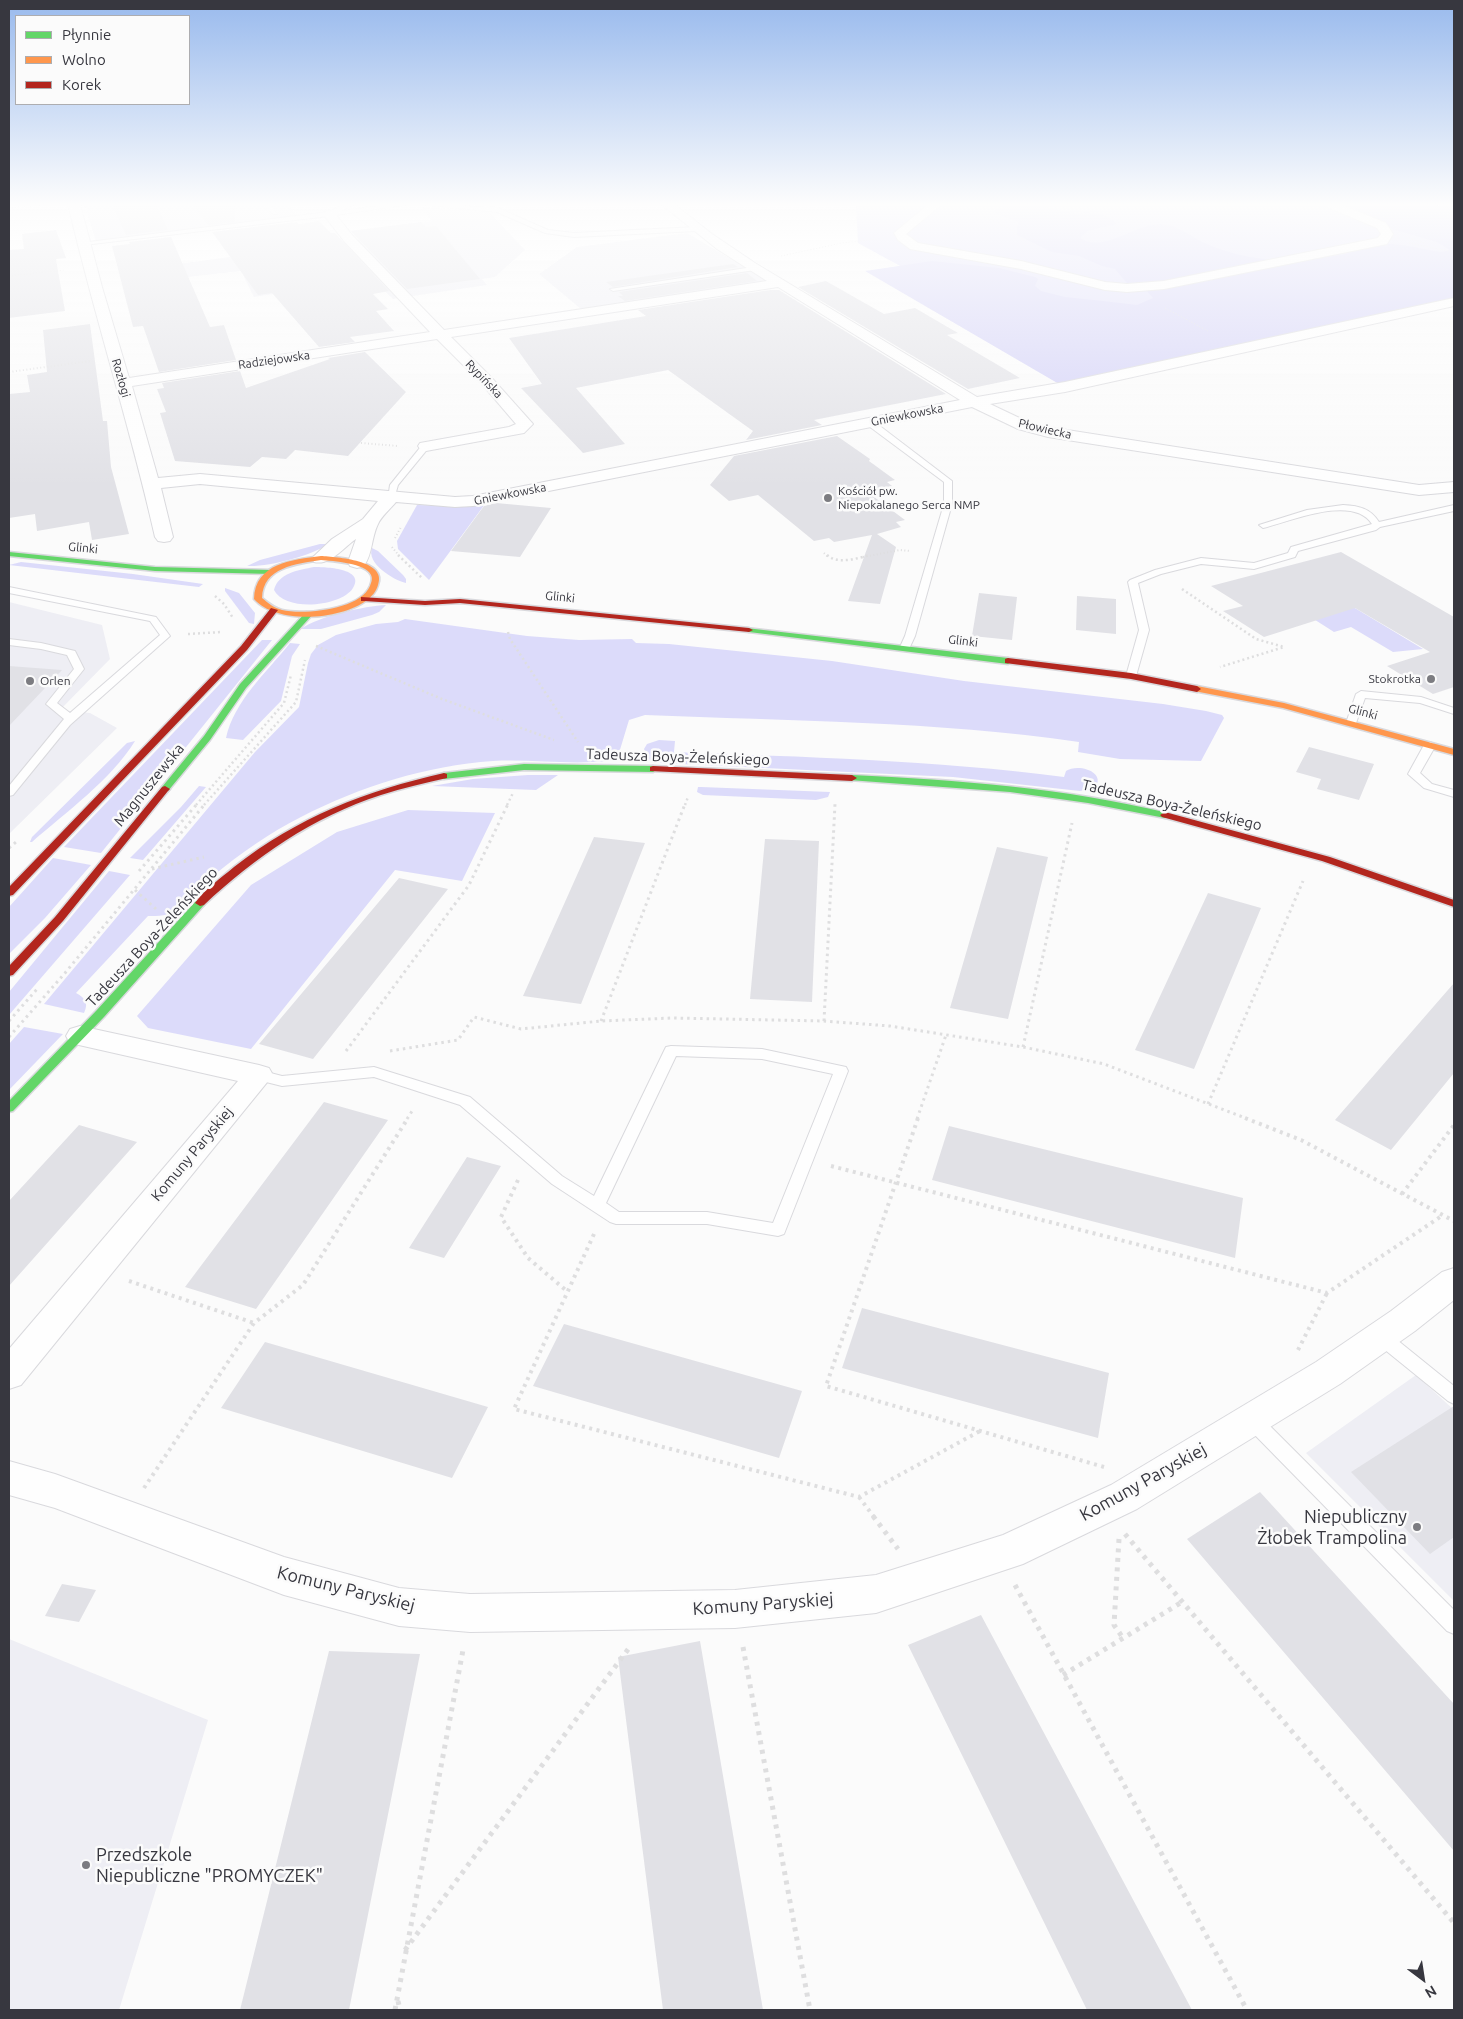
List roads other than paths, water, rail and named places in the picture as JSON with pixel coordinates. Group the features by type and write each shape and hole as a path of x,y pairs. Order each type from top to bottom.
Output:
{"street":[{"name":"Rozłogi","path":"99,298 153,484 164,537"},
{"name":"Rypińska","path":"406,298 486,380 525,424 518,430 426,446"},
{"name":"Radziejowska","path":"123,383 681,298"},
{"name":"Płowiecka","path":"805,298 976,403 1024,426 1048,432 1419,490 1453,487"},
{"name":"Gniewkowska","path":"391,497 455,502 484,500 931,409 1065,387 1454,302"},
{"path":"153,484 200,479 391,497"},
{"path":"321,558 338,543 369,523 391,497"},
{"path":"357,562 364,545 369,523"},
{"name":"Glinki","path":"9,554 155,569 271,572"},
{"path":"321,558 357,562 372,571 380,583 364,598 340,609 309,614 274,610 261,603 251,588 271,572 294,563 321,558"},
{"name":"Glinki","path":"155,569 218,582"},
{"name":"Glinki","path":"422,586 460,601"},
{"name":"Glinki","path":"364,598 425,603 460,601 784,633 1131,676 1233,695 1351,723 1454,752"},
{"name":"Magnuszewska","path":"9,893 258,633 274,610"},
{"name":"Magnuszewska","path":"9,972 59,919 207,738 243,686 309,614"},
{"name":"Tadeusza Boya-Żeleńskiego","path":"9,1108 80,1036 177,928 233,873 275,841 343,806 404,784 431,778 497,769 550,768 838,778 992,787 1078,798 1188,821 1330,860 1454,904"},
{"path":"80,1036 259,1075"},
{"name":"Komuny Paryskiej","path":"9,1374 259,1075"},
{"name":"Komuny Paryskiej","path":"9,1478 55,1491 284,1576 399,1607 470,1613 735,1609 876,1594 998,1555 1124,1497 1328,1373 1454,1281"}],"lane":[{"path":"869,422 948,481 948,504 905,648"},
{"path":"391,497 394,485 426,446"},
{"path":"1263,525 1344,506 1366,512 1377,525"},
{"path":"1131,676 1144,630 1133,582 1158,572 1200,561 1254,566 1292,555 1294,549 1373,528 1377,525 1454,508"},
{"path":"9,590 153,619 165,636 71,719 9,793"},
{"path":"9,642 41,646 71,653 79,669 50,704 71,719"},
{"path":"1351,723 1361,694 1421,700 1454,711"},
{"path":"1430,745 1414,774 1428,786 1454,794"},
{"path":"259,1075 282,1081 374,1072 465,1101 557,1180 616,1218 707,1218 778,1230 841,1071 762,1054 670,1051 603,1209"},
{"path":"1380,1336 1454,1396"},
{"path":"1252,1420 1454,1624"}],"place":[{"name":"Kościół pw. Niepokalanego Serca NMP","path":"828,498"},
{"name":"Stokrotka","path":"1431,679"},
{"name":"Orlen","path":"30,681"},
{"name":"Niepubliczny Żłobek Trampolina","path":"1417,1527"},
{"name":"Przedszkole Niepubliczne \"PROMYCZEK\"","path":"86,1865"}]}
